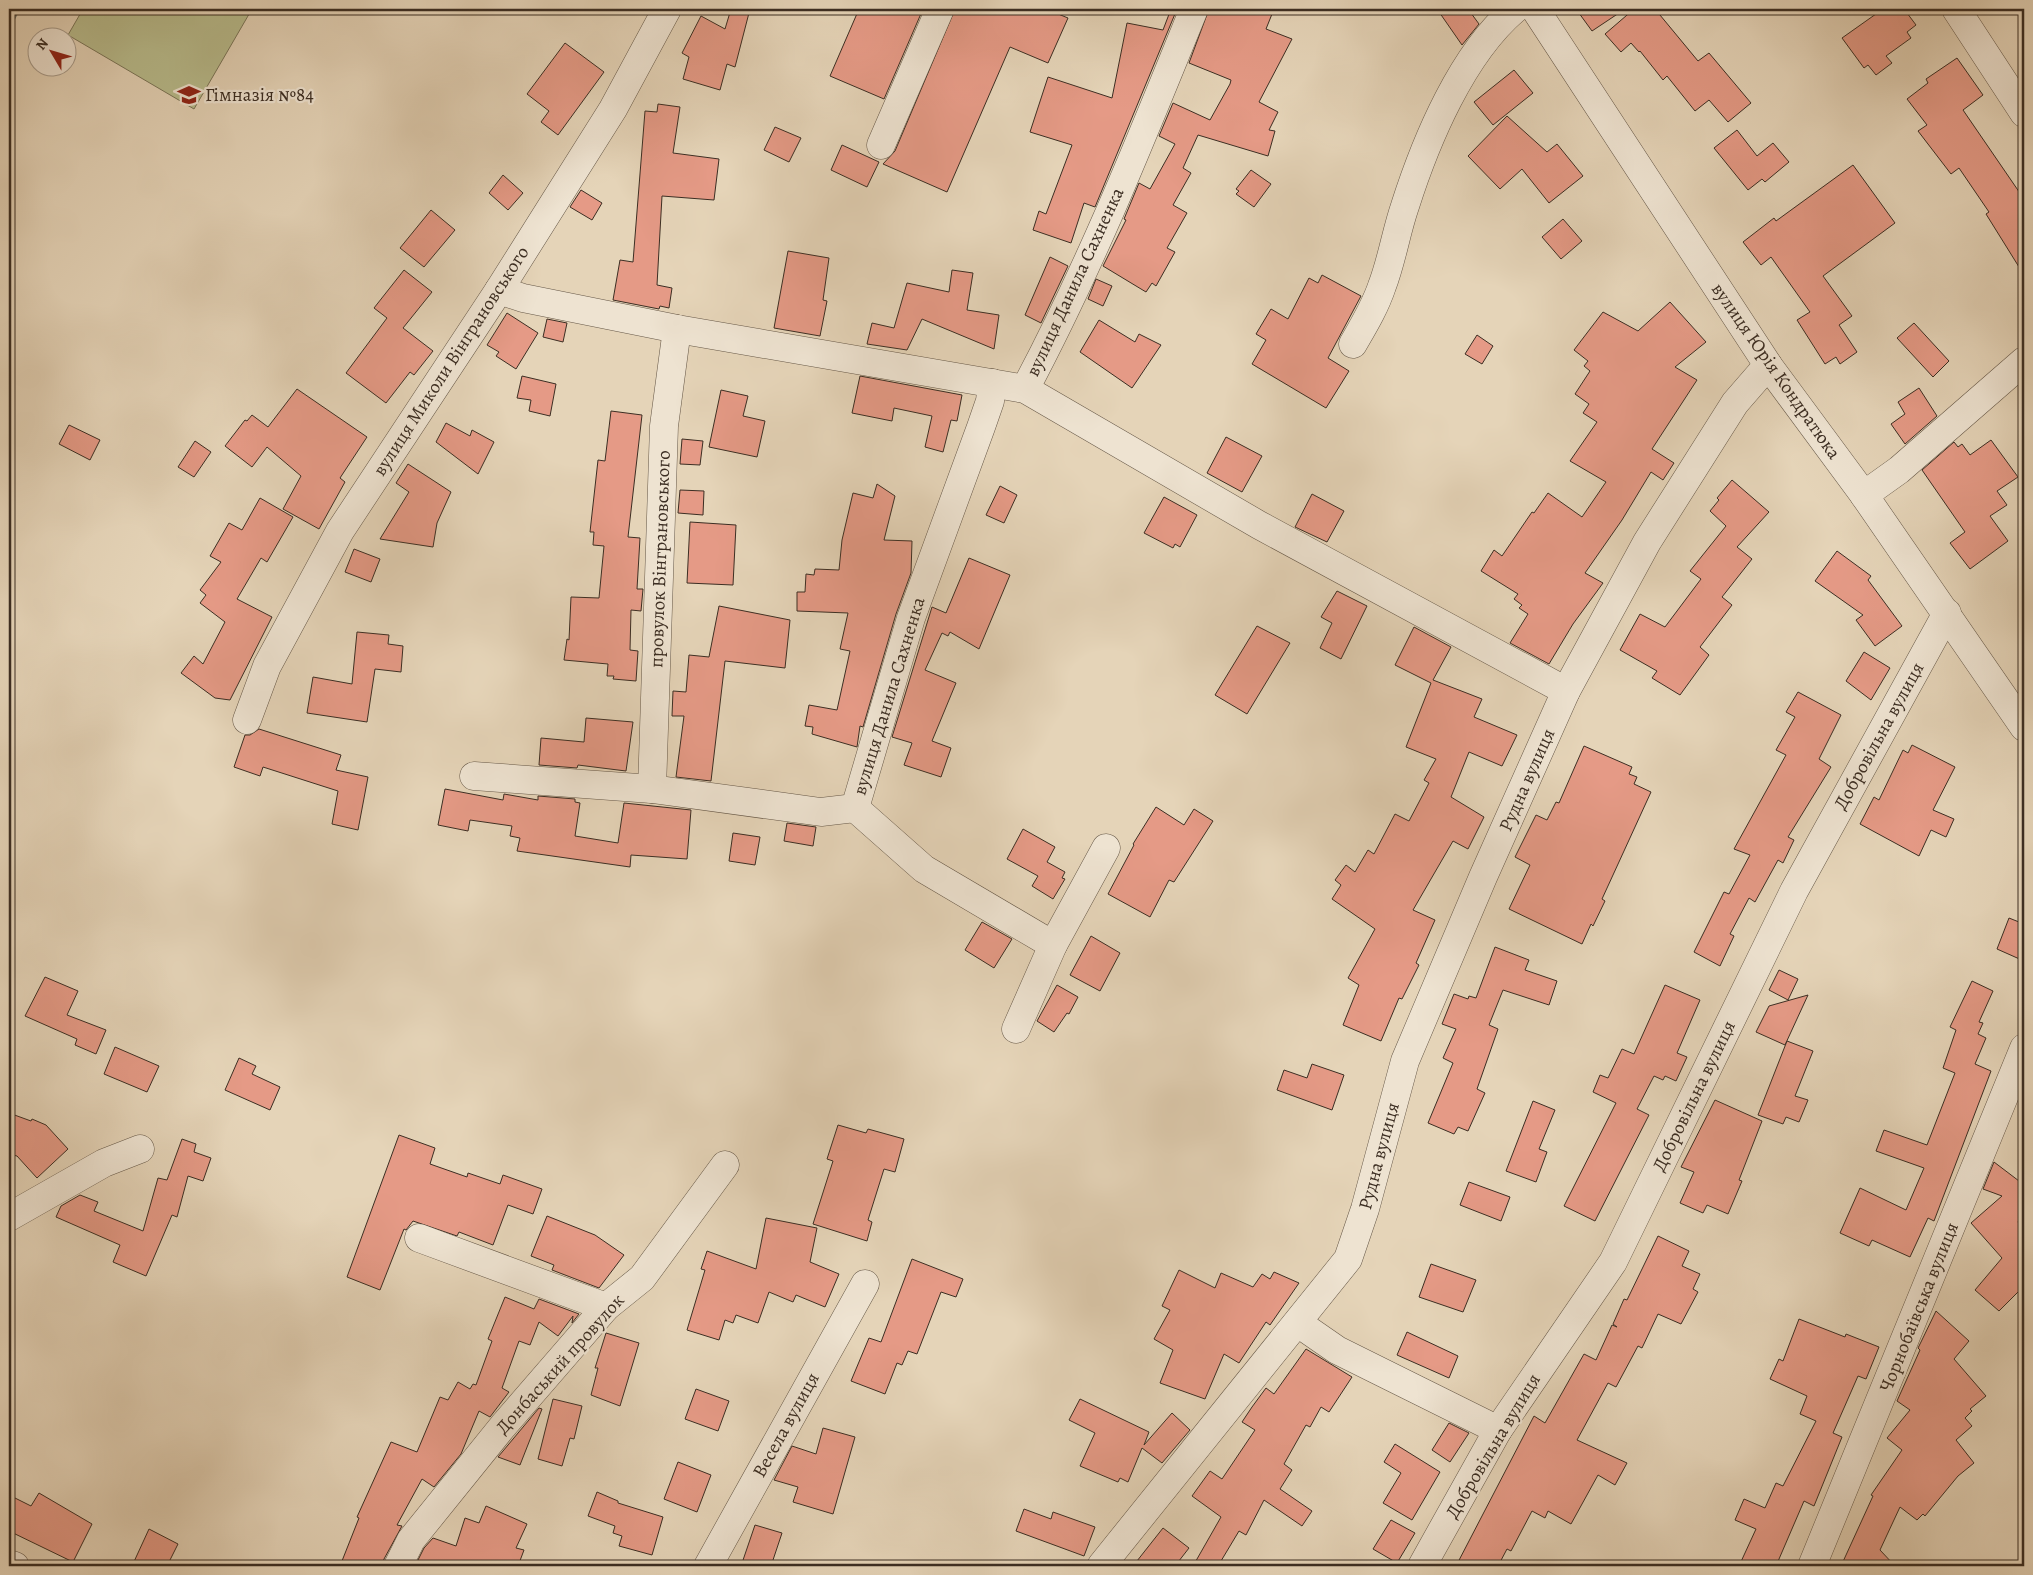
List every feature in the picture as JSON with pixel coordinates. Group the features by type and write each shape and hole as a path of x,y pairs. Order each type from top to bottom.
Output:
{"street":[{"name":"вулиця Миколи Вінграновського","path":"247,720 267,666 340,531 499,290 613,109 667,9"},
{"path":"881,145 940,9"},
{"name":"вулиця Данила Сахненка","path":"1194,9 1139,144 1047,349 1025,390 1259,525 1566,692"},
{"path":"1353,344 1369,318 1382,285 1405,205 1433,133 1456,83 1500,21 1515,9"},
{"name":"вулиця Юрія Кондратюка","path":"1535,9 1768,365 1864,495 2024,727"},
{"path":"1956,9 2024,113"},
{"path":"499,290 523,298 677,330 1025,390"},
{"name":"провулок Вінграновського","path":"652,789 664,426 677,330"},
{"path":"1864,495 1899,470 2024,361"},
{"name":"Рудна вулиця","path":"1101,1566 1348,1259 1365,1210 1405,1062 1483,877 1566,692 1647,542 1735,403 1768,365"},
{"name":"вулиця Данила Сахненка","path":"992,383 987,410 910,618 855,808 924,869 1053,945"},
{"name":"Добровільна вулиця","path":"1422,1566 1498,1430 1613,1262 1794,891 1946,613"},
{"path":"474,776 652,789 821,812 855,808"},
{"path":"1016,1029 1053,945 1106,848"},
{"name":"Чорнобаївська вулиця","path":"1812,1566 2024,1048"},
{"path":"9,1217 104,1164 140,1149"},
{"name":"Донбаський провулок","path":"398,1566 411,1540 503,1426 606,1307 642,1278 725,1165"},
{"path":"419,1238 606,1307"},
{"name":"Весела вулиця","path":"708,1566 865,1284"},
{"path":"1298,1323 1337,1350 1498,1430"},
{"path":"9,1564 15,1566"}],"green space":[{"path":"83,9 252,9 194,109 78,41 78,28 72,28"}],"building":[{"path":"731,9 750,9 735,67 727,64 720,90 683,79 689,57 682,53 701,16 725,29"},
{"path":"859,9 923,9 884,99 830,76"},
{"path":"955,9 1046,9 1068,18 1048,63 1010,47 947,192 883,164 895,151"},
{"path":"1171,9 1177,9 1095,207 1084,203 1071,243 1033,230 1039,211 1046,214 1072,145 1030,132 1048,77 1112,98 1127,23 1163,30"},
{"path":"1209,9 1274,9 1266,29 1292,39 1259,102 1278,112 1269,130 1275,131 1268,156 1198,135 1183,168 1191,173 1173,205 1187,213 1167,248 1175,252 1156,286 1152,283 1146,292 1103,266 1126,220 1124,219 1139,183 1150,189 1175,144 1159,136 1173,103 1210,120 1230,84 1231,80 1189,63"},
{"path":"1437,9 1468,9 1479,24 1462,45"},
{"path":"1576,9 1625,9 1592,31"},
{"path":"1634,9 1655,9 1698,61 1709,53 1751,103 1728,122 1709,100 1695,111 1667,76 1663,80 1640,51 1631,43 1621,52 1605,34"},
{"path":"1883,9 1904,9 1916,25 1907,32 1911,38 1886,56 1892,63 1876,75 1868,65 1864,68 1842,38"},
{"path":"565,43 604,72 558,135 541,122 549,111 527,94"},
{"path":"1957,58 1983,95 1963,110 2024,199 2024,275 1986,214 1989,212 1959,168 1951,174 1918,131 1927,125 1907,99 1928,83 1926,79"},
{"path":"1514,70 1533,93 1493,125 1474,102"},
{"path":"658,104 680,107 673,153 719,159 714,200 662,196 657,285 672,288 669,308 660,306 659,309 613,300 620,260 633,262 645,111 657,112"},
{"path":"1507,116 1547,152 1557,144 1583,176 1549,203 1522,169 1500,189 1468,156"},
{"path":"775,127 801,138 789,162 764,150"},
{"path":"1737,130 1757,156 1773,143 1789,162 1765,182 1762,179 1748,190 1714,148"},
{"path":"842,145 879,162 867,187 831,170"},
{"path":"1853,165 1895,223 1823,276 1852,316 1839,325 1857,352 1840,364 1836,357 1825,364 1797,320 1810,312 1771,257 1761,265 1743,242 1774,218 1776,221"},
{"path":"1251,170 1271,184 1254,207 1236,194 1239,191 1236,189"},
{"path":"503,175 523,193 508,210 489,193"},
{"path":"581,190 602,203 592,220 570,207"},
{"path":"431,210 455,230 424,267 400,248"},
{"path":"1563,219 1582,241 1561,259 1542,237"},
{"path":"788,251 829,258 823,300 827,301 820,336 774,328"},
{"path":"1050,257 1068,266 1041,323 1025,315"},
{"path":"404,270 432,292 403,328 433,351 414,375 410,372 386,403 346,373 387,318 374,308"},
{"path":"952,270 973,273 967,310 999,315 994,349 922,319 907,350 867,344 872,323 894,328 907,283 949,292"},
{"path":"1322,275 1361,296 1328,358 1349,371 1326,408 1252,364 1266,340 1256,334 1271,309 1288,319 1309,278 1318,283"},
{"path":"1096,279 1112,286 1103,306 1088,299"},
{"path":"1670,302 1706,342 1675,367 1697,380 1652,449 1674,463 1663,480 1651,472 1622,520 1585,573 1603,583 1573,624 1549,664 1510,643 1528,614 1519,608 1522,605 1514,599 1518,594 1481,571 1494,550 1502,556 1532,512 1534,513 1548,493 1582,517 1606,482 1570,461 1597,422 1583,413 1589,404 1575,394 1590,371 1584,366 1588,361 1574,350 1603,312 1638,331"},
{"path":"507,313 538,333 516,369 496,356 499,352 487,345"},
{"path":"547,319 567,323 563,342 543,337"},
{"path":"1099,320 1135,342 1139,334 1161,345 1132,388 1080,352"},
{"path":"1914,323 1949,361 1933,377 1897,338"},
{"path":"1477,335 1493,346 1482,364 1465,354"},
{"path":"522,376 556,384 550,416 529,411 531,400 517,398"},
{"path":"860,376 962,395 957,421 951,420 943,452 925,447 932,416 894,408 892,421 852,413"},
{"path":"1919,388 1937,416 1905,444 1891,424 1905,414 1898,402"},
{"path":"297,389 367,437 340,478 345,482 319,529 283,509 301,476 267,447 252,467 225,446 245,420 247,421 252,415 268,427"},
{"path":"721,390 748,396 743,416 765,421 757,457 709,447"},
{"path":"611,411 642,415 628,537 640,538 637,589 643,589 641,611 631,610 630,650 638,651 636,681 613,679 614,676 607,676 608,664 564,660 567,639 569,640 571,597 599,598 604,546 593,545 594,532 590,532 598,460 605,461"},
{"path":"446,423 470,436 472,430 494,442 478,474 436,442"},
{"path":"69,425 100,440 90,460 59,444"},
{"path":"1226,437 1262,456 1242,492 1207,473"},
{"path":"682,439 703,441 700,465 680,464"},
{"path":"1991,440 2018,477 1997,491 2007,505 1990,516 2008,541 1970,569 1950,543 1965,532 1922,470 1954,442 1958,447 1962,444 1970,455"},
{"path":"195,441 211,452 194,477 178,467"},
{"path":"408,464 451,492 437,523 433,547 380,539 409,492 396,483"},
{"path":"1732,480 1769,512 1737,547 1752,559 1722,597 1732,605 1700,647 1709,655 1680,695 1652,678 1657,671 1620,650 1640,614 1665,627 1701,579 1690,571 1726,526 1710,511 1719,500 1717,498"},
{"path":"877,484 895,496 884,540 912,541 911,573 896,614 863,727 860,726 857,747 812,734 813,727 805,726 809,705 837,710 850,651 840,649 848,613 797,611 797,592 805,592 806,574 814,575 815,569 839,570 842,540 853,493 873,498"},
{"path":"1000,486 1017,495 1004,523 986,515"},
{"path":"680,490 704,491 703,515 678,513"},
{"path":"1312,494 1344,511 1327,542 1295,527"},
{"path":"1164,497 1197,515 1180,547 1175,544 1173,548 1144,533"},
{"path":"260,498 293,517 267,562 261,558 237,599 272,617 230,700 215,698 181,673 194,656 203,664 225,622 200,603 206,595 200,590 221,562 210,556 229,523 242,530"},
{"path":"690,522 736,525 733,585 687,583"},
{"path":"354,549 380,559 371,582 345,572"},
{"path":"1837,551 1871,576 1868,580 1902,626 1875,646 1856,620 1863,615 1815,581"},
{"path":"969,558 1010,575 979,649 950,632 948,636 942,633 925,670 956,683 932,741 951,748 941,777 904,765 912,743 892,737 932,607 946,613"},
{"path":"1337,591 1367,606 1341,659 1320,648 1332,623 1321,617"},
{"path":"719,606 790,620 785,668 725,661 711,781 676,777 684,716 672,716 673,691 686,692 689,655 709,657"},
{"path":"1257,626 1290,643 1247,714 1215,695"},
{"path":"1414,627 1451,647 1433,680 1482,699 1474,717 1517,735 1502,766 1469,752 1451,797 1484,817 1468,849 1453,841 1413,910 1435,920 1416,963 1419,965 1402,999 1399,998 1381,1041 1343,1025 1359,985 1348,978 1375,929 1332,899 1341,885 1335,880 1346,865 1355,872 1368,850 1374,854 1395,814 1409,821 1429,783 1424,780 1436,759 1406,747 1431,683 1395,665"},
{"path":"357,632 389,635 388,644 403,646 401,672 375,669 367,722 307,713 313,677 352,684"},
{"path":"1864,652 1890,668 1871,700 1846,681"},
{"path":"1798,692 1841,715 1819,759 1831,767 1788,837 1794,840 1783,863 1778,860 1755,902 1749,898 1730,934 1734,936 1720,966 1694,952 1724,892 1729,894 1750,855 1734,849 1786,755 1776,750 1795,717 1786,712"},
{"path":"586,718 633,722 626,771 578,765 577,768 539,765 541,738 584,742"},
{"path":"259,729 341,755 336,770 368,777 358,830 332,824 338,791 263,767 260,776 234,767 245,735 250,735"},
{"path":"1912,745 1955,767 1933,810 1954,819 1946,837 1931,830 1919,856 1860,824 1874,797 1879,800 1903,750 1908,753"},
{"path":"1584,746 1632,767 1629,774 1637,777 1634,784 1651,792 1602,899 1605,901 1582,944 1509,909 1530,865 1515,857 1536,815 1547,820 1556,802 1559,803"},
{"path":"445,789 503,800 504,794 538,800 538,796 575,799 575,802 580,803 575,836 618,843 624,803 691,810 687,859 631,855 630,867 517,851 520,838 510,836 512,826 470,820 468,831 438,825"},
{"path":"1156,807 1184,825 1194,809 1213,821 1174,882 1169,880 1150,917 1108,894 1133,844"},
{"path":"787,823 816,827 813,846 784,841"},
{"path":"1023,829 1055,847 1047,862 1065,872 1062,878 1065,879 1053,899 1032,886 1038,876 1007,859"},
{"path":"733,833 760,837 755,865 729,861"},
{"path":"2009,918 2024,924 2024,961 1997,949"},
{"path":"982,922 1012,939 994,968 965,950"},
{"path":"1091,936 1120,953 1100,991 1070,975"},
{"path":"1495,947 1529,960 1525,970 1557,981 1549,1005 1503,990 1489,1025 1498,1029 1477,1089 1485,1093 1468,1131 1458,1127 1454,1134 1428,1123 1453,1063 1443,1058 1456,1029 1442,1024 1454,994 1468,999 1469,996 1476,998"},
{"path":"1779,970 1798,979 1788,1000 1769,990"},
{"path":"45,977 78,991 67,1015 106,1030 96,1054 75,1045 77,1039 25,1016"},
{"path":"1972,981 1993,991 1979,1022 1983,1023 1978,1034 1986,1038 1975,1064 1991,1071 1934,1221 1928,1218 1910,1257 1872,1240 1869,1246 1840,1233 1860,1188 1906,1210 1924,1168 1876,1151 1884,1130 1927,1145 1955,1073 1943,1068 1956,1030 1950,1027"},
{"path":"1057,985 1078,997 1069,1014 1067,1013 1054,1032 1037,1021"},
{"path":"1665,985 1700,1000 1677,1053 1687,1057 1676,1081 1665,1076 1663,1080 1654,1076 1637,1109 1649,1115 1595,1221 1564,1206 1616,1103 1593,1092 1600,1075 1608,1078 1622,1049 1634,1054"},
{"path":"1808,995 1785,1045 1756,1032 1769,1006"},
{"path":"1787,1041 1813,1051 1795,1096 1808,1100 1799,1122 1786,1117 1783,1124 1758,1115"},
{"path":"115,1047 159,1066 147,1092 104,1074"},
{"path":"239,1058 256,1066 252,1074 280,1087 270,1110 225,1090"},
{"path":"1312,1064 1344,1075 1332,1110 1277,1090 1284,1070 1307,1078"},
{"path":"1715,1100 1762,1121 1739,1180 1742,1181 1728,1214 1707,1205 1703,1213 1680,1203 1694,1172 1681,1167"},
{"path":"1533,1101 1555,1110 1539,1149 1547,1152 1536,1182 1506,1171"},
{"path":"9,1113 46,1125 68,1149 37,1178 17,1156 9,1154"},
{"path":"838,1125 866,1133 868,1129 904,1139 895,1172 884,1169 868,1220 872,1222 867,1241 813,1224 833,1161 827,1159"},
{"path":"399,1135 435,1148 430,1164 467,1177 468,1173 500,1184 503,1175 542,1189 533,1214 508,1205 493,1245 459,1232 457,1236 413,1221 406,1230 404,1229 380,1290 347,1277"},
{"path":"182,1139 196,1144 194,1152 211,1158 203,1181 188,1176 177,1217 172,1215 146,1276 113,1262 120,1245 56,1217 61,1206 80,1195 98,1202 94,1211 143,1231 158,1178 167,1180"},
{"path":"1994,1162 2019,1181 2024,1177 2024,1213 2018,1222 2024,1230 2024,1286 1999,1311 1975,1290 2002,1258 1971,1223 2002,1196 1983,1189"},
{"path":"1469,1182 1510,1197 1501,1221 1460,1205"},
{"path":"547,1216 595,1235 624,1255 599,1288 552,1270 554,1265 531,1256"},
{"path":"766,1218 817,1228 810,1262 839,1274 825,1307 796,1295 793,1302 769,1292 758,1323 736,1315 733,1323 725,1320 719,1340 687,1330 705,1270 701,1269 707,1251 756,1269"},
{"path":"1658,1236 1689,1251 1682,1266 1700,1274 1693,1289 1698,1292 1681,1324 1658,1314 1642,1348 1638,1346 1616,1387 1608,1383 1577,1440 1627,1463 1615,1485 1598,1475 1571,1524 1548,1511 1545,1518 1532,1511 1511,1551 1507,1549 1498,1566 1456,1566 1534,1416 1545,1423 1584,1354 1596,1360 1612,1325 1617,1327 1613,1324 1624,1299 1627,1300"},
{"path":"912,1259 963,1279 956,1297 941,1292 917,1354 908,1351 902,1365 897,1363 885,1394 851,1381 869,1338 881,1342"},
{"path":"1431,1264 1476,1280 1463,1312 1419,1297"},
{"path":"1179,1270 1215,1288 1221,1273 1253,1287 1262,1274 1270,1279 1274,1272 1299,1283 1270,1325 1266,1322 1239,1363 1224,1354 1205,1399 1160,1383 1173,1350 1154,1339 1170,1310 1162,1306"},
{"path":"505,1297 534,1309 539,1299 579,1314 572,1323 573,1316 558,1336 539,1322 530,1345 519,1341 502,1388 509,1392 490,1417 479,1411 461,1454 434,1487 422,1479 397,1525 402,1526 382,1566 340,1566 359,1518 357,1517 391,1442 417,1452 440,1397 448,1400 458,1382 470,1389 473,1384 476,1385 492,1341 488,1339"},
{"path":"1936,1311 1969,1341 1954,1359 1986,1396 1970,1409 1972,1411 1965,1418 1972,1426 1956,1440 1974,1463 1958,1476 1925,1516 1923,1514 1917,1520 1900,1507 1880,1550 1895,1566 1841,1566 1873,1496 1871,1495 1902,1450 1887,1438 1910,1410 1897,1401 1920,1350 1918,1348"},
{"path":"1799,1319 1845,1337 1846,1334 1879,1347 1866,1379 1858,1376 1833,1433 1842,1437 1814,1506 1804,1501 1776,1566 1739,1566 1756,1529 1735,1520 1744,1499 1765,1508 1776,1483 1783,1486 1816,1421 1800,1414 1807,1396 1770,1379 1779,1359 1783,1361"},
{"path":"1407,1332 1458,1356 1449,1378 1397,1355"},
{"path":"606,1333 639,1343 620,1406 591,1395 598,1368 595,1368"},
{"path":"1306,1349 1352,1377 1329,1412 1321,1407 1310,1427 1306,1425 1284,1464 1292,1470 1280,1489 1312,1511 1302,1526 1264,1500 1246,1535 1239,1531 1218,1566 1193,1566 1221,1517 1192,1496 1210,1471 1222,1479 1255,1430 1242,1422 1266,1388 1274,1394"},
{"path":"696,1389 729,1401 718,1431 685,1419"},
{"path":"553,1399 582,1406 574,1439 570,1438 562,1466 538,1459"},
{"path":"1080,1399 1149,1432 1144,1445 1172,1413 1190,1430 1162,1463 1142,1448 1128,1482 1120,1478 1118,1482 1080,1466 1095,1433 1069,1420"},
{"path":"539,1408 542,1409 520,1465 498,1457"},
{"path":"1449,1423 1469,1433 1450,1462 1432,1450"},
{"path":"823,1428 855,1437 833,1514 793,1502 798,1487 774,1480 792,1446 816,1454"},
{"path":"1395,1444 1440,1472 1412,1520 1383,1503 1401,1473 1384,1462"},
{"path":"678,1462 711,1475 697,1512 664,1499"},
{"path":"597,1492 618,1501 618,1503 663,1517 652,1555 619,1546 622,1536 613,1533 615,1526 588,1516"},
{"path":"39,1493 92,1524 73,1562 9,1531 9,1495 31,1506"},
{"path":"486,1506 527,1524 516,1548 524,1550 518,1566 415,1566 424,1548 433,1538 456,1546 465,1518 479,1523"},
{"path":"1024,1509 1051,1519 1053,1512 1095,1527 1084,1556 1016,1531"},
{"path":"1391,1520 1415,1533 1397,1563 1373,1549"},
{"path":"755,1525 782,1533 771,1566 741,1566"},
{"path":"1163,1528 1189,1548 1175,1566 1133,1566"},
{"path":"149,1529 178,1544 167,1566 132,1566"}],"waterway":[{"path":"9,22 16,9"}],"place":[{"name":"Гімназія №84","path":"189,95"}]}
